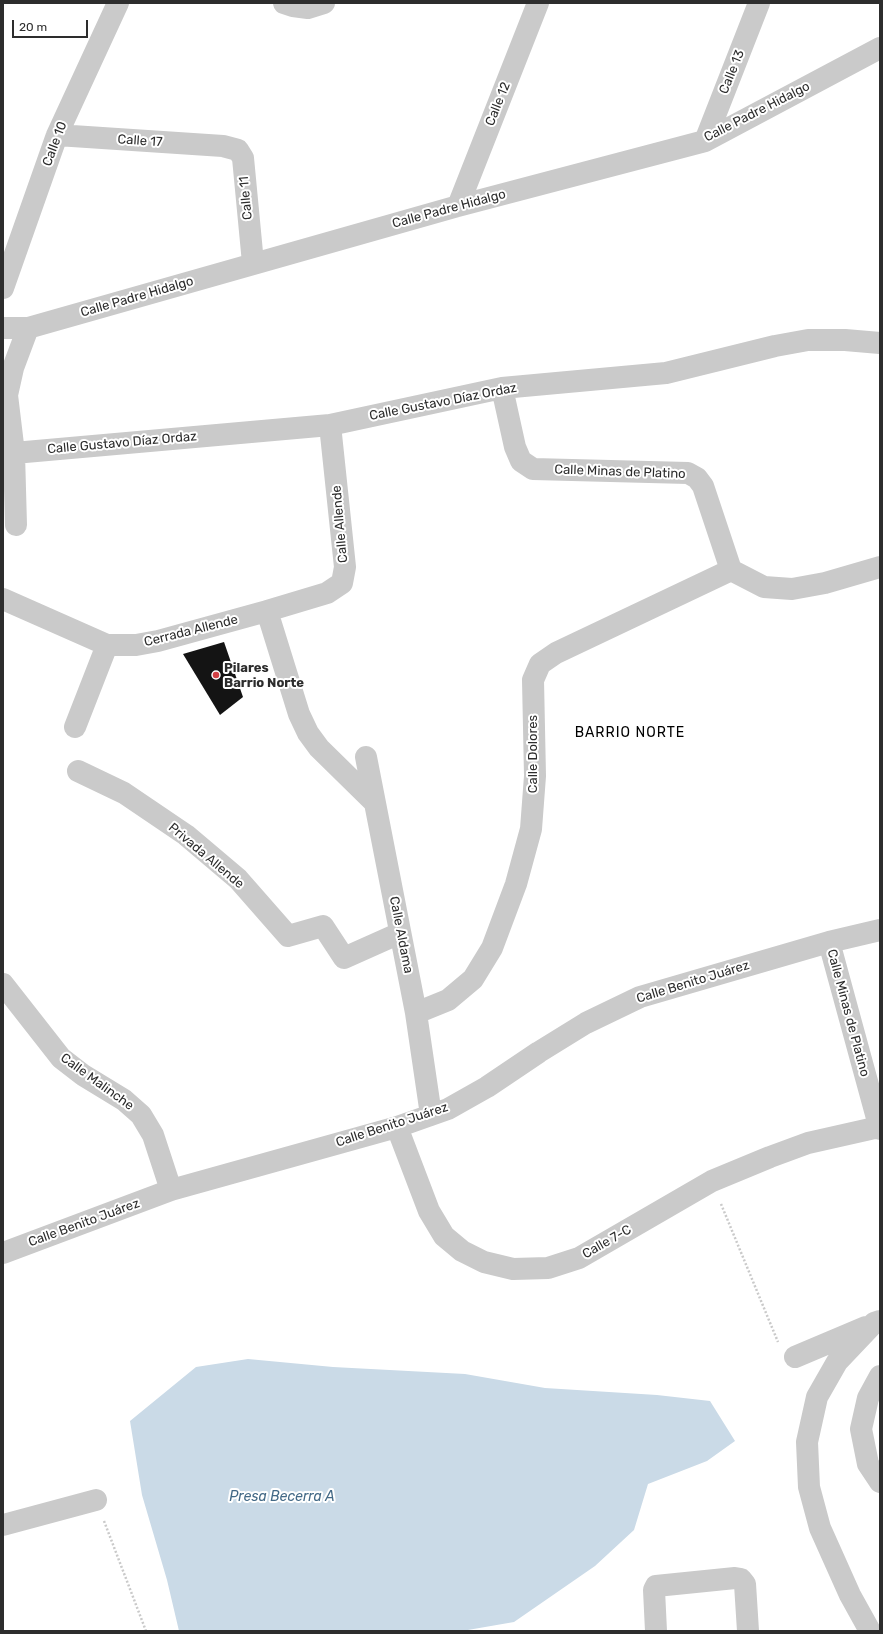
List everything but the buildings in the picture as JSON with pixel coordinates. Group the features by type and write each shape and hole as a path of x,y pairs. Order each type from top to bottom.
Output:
{"street":[{"name":"Calle 10","path":"3,288 58,135 118,3"},
{"path":"288,5 308,8 324,3"},
{"name":"Calle 12","path":"458,206 538,3"},
{"name":"Calle 13","path":"705,141 760,3"},
{"name":"Calle Padre Hidalgo","path":"3,328 28,328 458,206 705,141 880,48"},
{"name":"Calle 17","path":"58,135 222,146"},
{"name":"Calle 11","path":"222,146 238,150 243,158 253,264"},
{"path":"16,525 8,455 7,394 13,368 28,328"},
{"name":"Calle Gustavo Díaz Ordaz","path":"8,455 330,425 502,388 666,373 775,346 808,340 845,340 880,343"},
{"name":"Calle Minas de Platino","path":"502,388 514,447 521,462 533,469 688,473 698,478 703,486 731,570"},
{"name":"Calle Allende","path":"267,611 327,593 342,583 345,567 330,425"},
{"path":"731,570 764,586 792,589 825,583 880,567"},
{"name":"Calle Dolores","path":"416,1013 448,1000 473,979 492,948 516,884 531,828 535,776 533,680 540,664 556,653 731,570"},
{"name":"Cerrada Allende","path":"3,599 107,645 136,645 158,641 267,611"},
{"path":"267,611 299,714 308,732 319,748 374,802"},
{"path":"75,726 107,645"},
{"name":"Calle Aldama","path":"366,757 416,1013 431,1115"},
{"name":"Privada Allende","path":"78,770 124,793 186,835 238,879 288,936 323,926 344,958 400,933"},
{"name":"Calle Benito Juárez","path":"3,1253 171,1190 397,1127 448,1109 487,1087 586,1023 640,997 829,942 880,930"},
{"name":"Calle Minas de Platino","path":"829,942 879,1128"},
{"name":"Calle Malinche","path":"3,984 61,1058 83,1075 124,1100 142,1115 153,1135 171,1190"},
{"name":"Calle 7-C","path":"397,1127 429,1210 444,1236 462,1252 484,1262 513,1269 548,1268 579,1258 712,1181 770,1157 808,1144 879,1128"},
{"path":"795,1357 877,1322"},
{"path":"870,1631 850,1595 820,1528 810,1487 807,1442 817,1397 820,1391 837,1362 877,1322"},
{"path":"880,1376 868,1398 861,1429 868,1464 880,1482"},
{"path":"3,1526 96,1500"},
{"path":"656,1631 654,1590 656,1586 659,1584 735,1578 741,1579 745,1584 748,1631"}],"path":[{"path":"712,1181 778,1342 785,1354 795,1357"},
{"path":"96,1500 146,1631"}],"water":[{"name":"Presa Becerra A","path":"248,1359 333,1367 465,1374 545,1388 657,1395 710,1401 735,1441 707,1461 648,1484 634,1530 595,1566 514,1622 462,1631 179,1631 167,1580 142,1495 130,1421 196,1367"}],"place":[{"name":"Pilares Barrio Norte","path":"216,675"}],"district":[{"name":"BARRIO NORTE","path":"630,733"}]}
